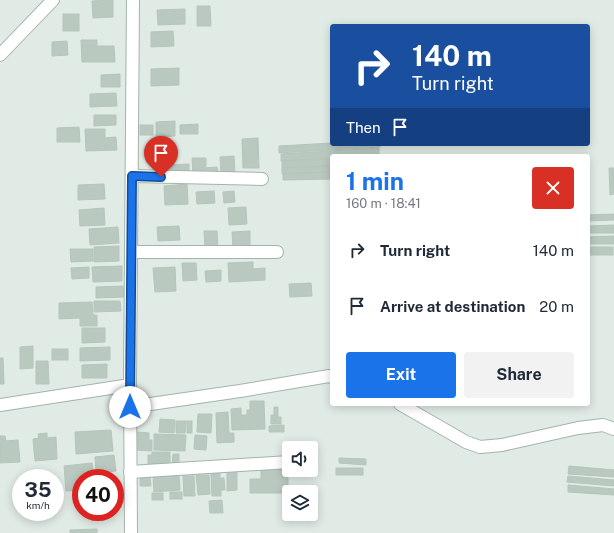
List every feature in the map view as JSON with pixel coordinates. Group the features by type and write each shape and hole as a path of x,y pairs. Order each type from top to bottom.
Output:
{"street":[{"path":"0,55 53,0"},
{"path":"131,533 130,385 133,0"},
{"path":"132,176 262,179"},
{"path":"131,252 277,252"},
{"path":"130,407 330,376"},
{"path":"0,405 130,385"},
{"path":"403,406 466,442 480,447 502,445 578,428 603,425 614,429"},
{"path":"130,472 282,462"}],"building":[{"path":"113,0 113,17 93,18 92,1"},
{"path":"197,6 210,6 211,26 197,26"},
{"path":"185,9 185,24 158,25 157,10"},
{"path":"63,14 79,14 79,31 63,31"},
{"path":"173,31 174,46 151,47 151,32"},
{"path":"81,40 97,40 97,46 114,46 115,62 82,62"},
{"path":"67,41 68,55 52,56 52,42"},
{"path":"179,68 179,85 151,86 151,69"},
{"path":"120,74 120,87 101,87 101,75"},
{"path":"116,93 117,106 90,107 90,94"},
{"path":"94,115 116,115 116,125 94,126"},
{"path":"175,121 175,136 156,137 156,122"},
{"path":"198,124 198,134 180,134 180,125"},
{"path":"140,125 153,125 153,135 140,135"},
{"path":"79,127 80,142 57,142 57,128"},
{"path":"85,129 105,129 105,138 116,137 117,150 86,151"},
{"path":"258,138 259,168 243,168 242,139"},
{"path":"330,143 330,146 380,147 279,153 279,146"},
{"path":"379,148 379,154 330,154 330,158 281,161 281,154"},
{"path":"234,156 235,174 221,174 220,157"},
{"path":"192,158 206,158 206,168 217,167 218,173 193,175"},
{"path":"330,159 330,166 282,168 282,161"},
{"path":"164,164 165,170 154,171 153,165"},
{"path":"189,164 189,174 170,175 169,165"},
{"path":"330,166 330,172 282,174 282,168"},
{"path":"609,168 614,168 614,194 610,195"},
{"path":"330,172 330,179 283,180 283,174"},
{"path":"104,184 105,199 78,200 78,185"},
{"path":"187,184 188,204 165,205 164,186"},
{"path":"214,191 215,203 197,204 196,192"},
{"path":"234,191 235,202 224,203 223,192"},
{"path":"246,207 247,224 229,225 228,208"},
{"path":"104,208 105,225 80,226 79,210"},
{"path":"614,214 614,220 590,221 590,215"},
{"path":"614,225 614,233 590,233 590,226"},
{"path":"179,226 180,240 158,241 157,227"},
{"path":"118,227 119,243 90,245 89,229"},
{"path":"204,231 217,231 218,248 205,249"},
{"path":"250,231 250,248 233,249 232,232"},
{"path":"614,236 614,244 590,244 590,237"},
{"path":"119,246 119,261 94,262 94,247"},
{"path":"590,247 613,247 613,255 590,255"},
{"path":"70,249 93,249 93,261 71,262"},
{"path":"253,262 253,269 265,268 265,280 229,282 228,263"},
{"path":"182,263 196,263 197,280 183,281"},
{"path":"122,266 122,281 93,282 92,267"},
{"path":"89,267 89,278 72,279 71,268"},
{"path":"175,267 176,291 155,292 153,268"},
{"path":"221,270 221,281 206,282 205,271"},
{"path":"311,283 312,296 290,297 289,284"},
{"path":"123,286 124,297 96,298 96,287"},
{"path":"94,301 120,301 121,311 94,312"},
{"path":"92,302 93,315 97,315 97,326 80,326 80,318 59,319 59,303"},
{"path":"82,328 105,328 105,342 82,343"},
{"path":"33,346 33,368 20,369 20,347"},
{"path":"110,347 110,360 80,361 80,348"},
{"path":"52,349 68,349 68,360 52,360"},
{"path":"0,358 3,358 4,384 0,384"},
{"path":"36,361 48,361 49,384 36,384"},
{"path":"107,364 107,378 82,378 82,365"},
{"path":"250,401 264,401 265,429 232,430 231,409 241,408 241,415 247,415 247,410 250,410"},
{"path":"274,407 278,407 278,417 281,417 281,424 271,424 271,415 274,415"},
{"path":"228,412 229,433 234,433 234,442 217,443 216,413"},
{"path":"198,414 212,414 211,433 197,432"},
{"path":"160,419 175,420 174,433 159,432"},
{"path":"176,421 186,421 185,433 176,433"},
{"path":"187,421 192,421 192,433 187,433"},
{"path":"284,425 284,432 269,432 269,426"},
{"path":"111,430 113,451 76,454 75,432"},
{"path":"137,432 149,433 149,440 152,440 152,451 136,450"},
{"path":"47,433 47,438 56,437 57,459 35,461 33,439 39,438 38,434"},
{"path":"154,434 186,435 185,451 154,450"},
{"path":"195,435 207,436 206,450 194,449"},
{"path":"0,436 5,436 6,441 18,440 20,462 0,463"},
{"path":"152,452 170,452 170,468 148,468 148,455 152,455"},
{"path":"173,454 179,454 179,466 172,466"},
{"path":"114,455 116,469 96,469 95,457"},
{"path":"339,458 366,459 366,465 339,463"},
{"path":"92,463 93,469 72,469 72,491 66,491 64,466"},
{"path":"569,466 614,470 614,477 568,474"},
{"path":"336,468 363,468 363,475 336,475"},
{"path":"261,469 282,469 282,477 288,477 288,485 282,485 282,493 250,493 250,479 261,479"},
{"path":"227,471 237,471 237,490 227,491"},
{"path":"220,473 220,478 224,478 225,490 221,490 221,496 212,496 211,474"},
{"path":"179,475 180,490 154,492 153,476"},
{"path":"196,475 209,475 210,494 198,495"},
{"path":"183,476 194,476 195,496 184,496"},
{"path":"568,476 614,480 614,486 567,482"},
{"path":"150,477 151,486 140,486 140,478"},
{"path":"568,485 614,489 614,495 568,492"},
{"path":"170,492 182,492 182,499 170,499"},
{"path":"152,493 163,493 163,500 152,500"},
{"path":"222,500 223,513 210,513 209,501"},
{"path":"97,529 97,533 70,533 70,530"}],"route":[{"path":"130,407 132,176 161,177"}]}
